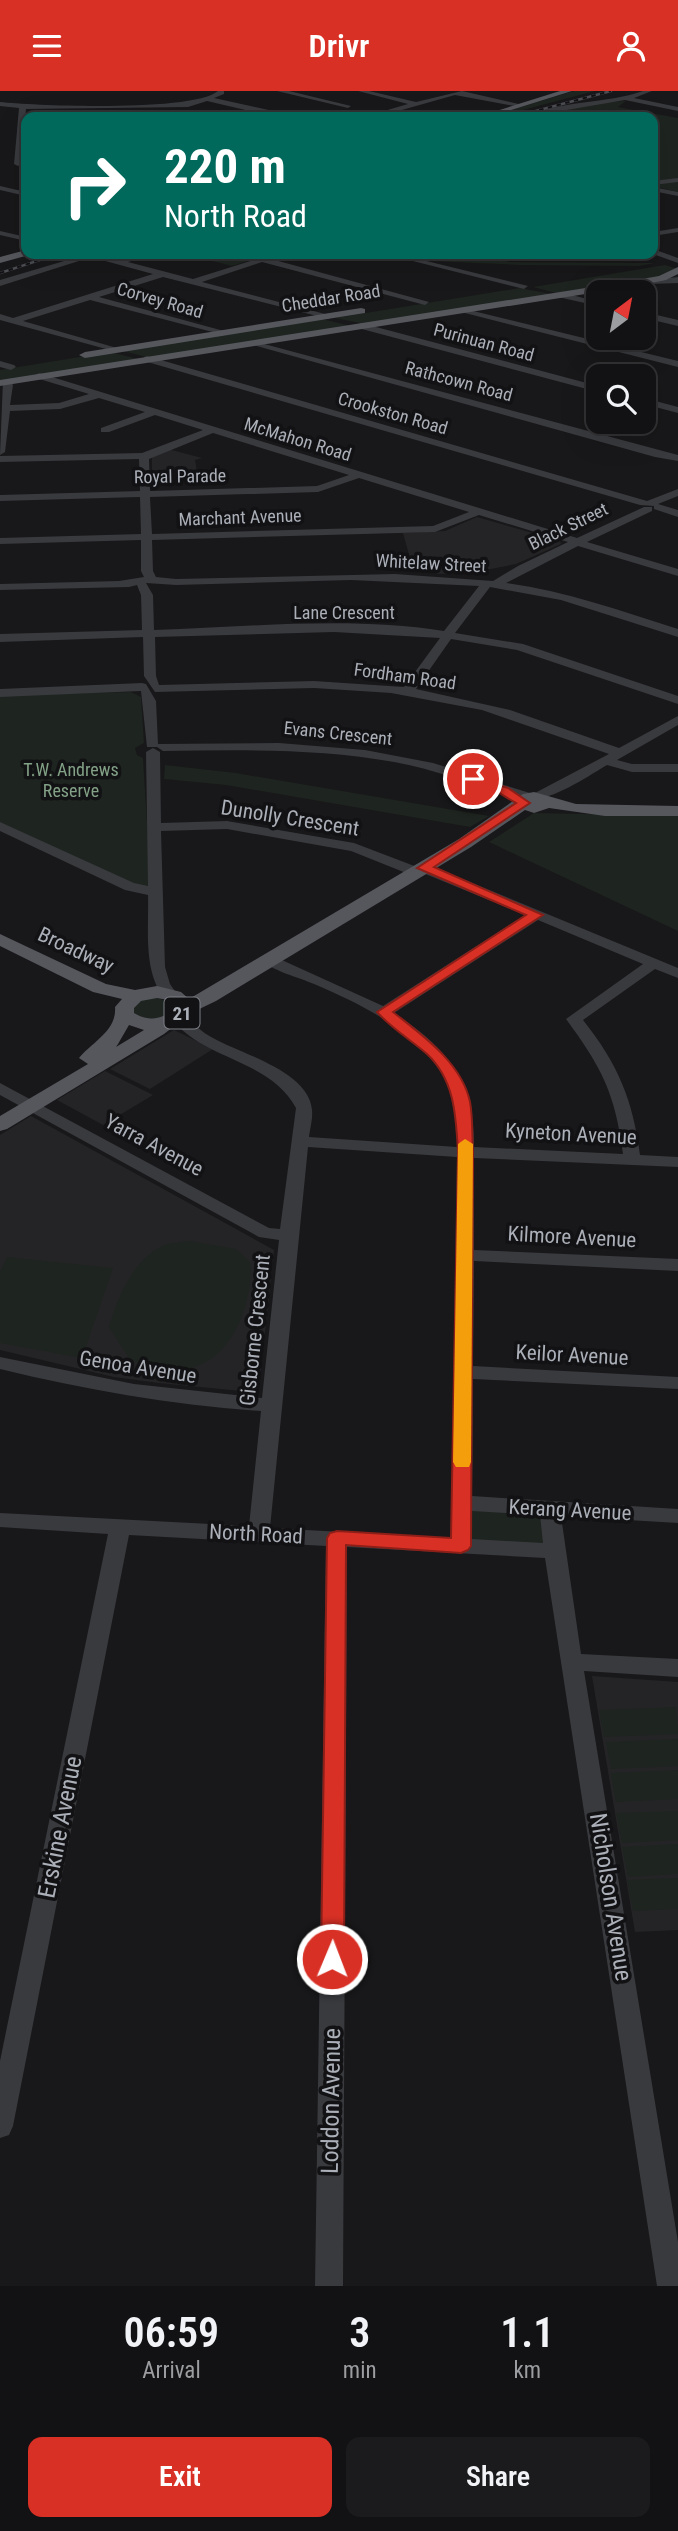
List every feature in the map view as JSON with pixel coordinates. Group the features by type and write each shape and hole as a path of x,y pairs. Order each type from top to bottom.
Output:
{"main road":[{"path":"499,112 568,91"},
{"path":"0,260 21,254"},
{"name":"Cheddar Road","path":"652,280 672,264"},
{"path":"499,290 527,286 561,295"},
{"name":"Cheddar Road","path":"3,382 586,291"},
{"name":"Cheddar Road","path":"399,306 428,301"},
{"name":"Cheddar Road","path":"71,358 373,310"},
{"path":"326,317 362,326"},
{"path":"114,350 147,359"},
{"path":"172,1010 209,997 538,801 579,810 678,811"},
{"name":"Broadway","path":"0,944 100,988 141,995"},
{"name":"Broadway","path":"0,944 125,1014"},
{"name":"21","path":"98,1059 125,1014 125,1004 141,995 172,1010"},
{"name":"21","path":"125,1014 137,1023 172,1010"},
{"name":"21","path":"0,1125 27,1102 98,1059 157,1030 172,1010"},
{"name":"21","path":"0,1112 27,1102"}],"street":[{"path":"105,91 106,112"},
{"path":"0,104 25,107 175,105 221,94 220,91"},
{"path":"280,91 367,112"},
{"path":"294,93 304,91"},
{"path":"361,91 417,104"},
{"path":"550,112 592,102 623,99 649,91"},
{"path":"383,112 457,92 520,106"},
{"path":"203,99 264,112"},
{"path":"623,99 678,109"},
{"path":"188,104 189,112"},
{"path":"644,112 663,106"},
{"path":"22,112 25,107"},
{"path":"18,164 21,123"},
{"path":"658,182 678,180"},
{"path":"0,188 21,193"},
{"path":"658,190 678,194"},
{"path":"658,233 678,230"},
{"path":"0,233 21,238"},
{"path":"0,282 83,259"},
{"path":"100,259 326,317"},
{"path":"121,263 133,259"},
{"path":"192,282 264,259"},
{"path":"409,259 527,286"},
{"path":"261,260 428,301"},
{"path":"13,321 163,274"},
{"name":"Cheddar Road","path":"656,281 678,280"},
{"path":"561,295 586,301"},
{"name":"Corvey Road","path":"90,297 221,333"},
{"path":"464,310 678,364"},
{"path":"0,317 114,350"},
{"path":"656,318 678,323"},
{"name":"Purinuan Road","path":"362,326 586,386"},
{"name":"Rathcown Road","path":"256,343 678,457"},
{"name":"Crookston Road","path":"147,359 675,513"},
{"name":"McMahon Road","path":"39,376 678,573"},
{"path":"0,452 8,385 3,382"},
{"path":"4,408 60,406 97,395"},
{"path":"656,404 678,410"},
{"path":"105,430 154,412"},
{"path":"0,459 148,455 211,430"},
{"path":"148,455 145,494 150,688 156,748 153,827 157,967 172,1010"},
{"name":"Royal Parade","path":"0,498 318,489 358,475"},
{"name":"Black Street","path":"408,691 448,634 489,586 678,492"},
{"name":"Marchant Avenue","path":"0,541 435,529 478,512"},
{"name":"Black Street","path":"515,572 516,579 529,589"},
{"name":"Whitelaw Street","path":"0,587 408,576 529,589 678,633"},
{"name":"Lane Crescent","path":"0,638 342,628 448,634 519,647 678,700"},
{"name":"Fordham Road","path":"0,693 317,684 408,691 505,712 620,753"},
{"path":"538,801 678,720"},
{"name":"Evans Crescent","path":"156,748 250,745 343,750 396,758 439,769 538,801"},
{"path":"606,761 632,768 678,768"},
{"name":"Dunolly Crescent","path":"153,827 227,825 354,847 536,915 678,973"},
{"path":"0,826 130,887 156,887"},
{"path":"384,1012 536,915"},
{"path":"272,958 384,1012 423,1041 446,1068 462,1100 466,1152 461,1546"},
{"path":"632,1160 625,1107 614,1076 599,1048 575,1020 654,963"},
{"path":"141,995 157,967"},
{"name":"Gisborne Crescent","path":"172,1010 202,1038 266,1070 290,1094 297,1110 299,1140 259,1534"},
{"name":"Yarra Avenue","path":"0,1088 272,1236 288,1233"},
{"name":"Kyneton Avenue","path":"299,1140 335,1146 678,1162"},
{"name":"Kilmore Avenue","path":"464,1255 678,1265"},
{"name":"Genoa Avenue","path":"0,1363 87,1384 144,1394 270,1405"},
{"name":"Keilor Avenue","path":"464,1372 678,1383"},
{"name":"Kerang Avenue","path":"462,1503 678,1516"},
{"name":"Nicholson Avenue","path":"550,1509 554,1551 671,2286"},
{"name":"North Road","path":"0,1520 554,1551"},
{"name":"Erskine Avenue","path":"0,2126 120,1527"},
{"name":"Loddon Avenue","path":"329,2286 337,1538"},
{"path":"572,1662 678,1668"}],"shaded area":[{"path":"168,449 202,458 195,460 198,478 152,479 152,455"},
{"path":"477,517 560,541 561,544 516,564 476,572 437,574 433,560 410,558 403,533 445,531"},
{"path":"174,1030 213,1049 150,1089 110,1069"},
{"path":"105,1071 153,1095 103,1125 57,1100"},
{"path":"31,1116 274,1250 259,1387 252,1392 114,1377 0,1350 0,1135"},
{"path":"592,1676 678,1682 678,1930 635,1932"}],"green space":[{"path":"574,91 595,91 516,112 504,112"},
{"path":"626,101 618,107 645,112 558,112 598,102"},
{"path":"658,114 678,118 678,192 658,187"},
{"path":"204,259 254,259 232,266"},
{"path":"420,259 655,263 639,266 520,265"},
{"path":"665,265 678,269 665,276 639,280 586,280 586,288 556,293 533,287"},
{"path":"520,288 551,294 365,324 335,318"},
{"path":"322,319 351,326 150,358 123,351"},
{"path":"110,352 138,359 0,381 0,370"},
{"name":"T.W. Andrews Reserve","path":"131,692 141,697 144,743 135,748 137,755 143,758 151,887 144,888 0,823 0,695"},
{"path":"165,765 236,773 489,816 470,827 226,785 164,779"},
{"path":"534,813 678,816 678,931 489,842"},
{"path":"151,996 173,1003 172,1011 163,1017 153,1018 133,1013 134,1002"},
{"path":"190,1241 236,1249 250,1262 248,1296 235,1331 213,1358 198,1366 174,1369 131,1361 109,1327 123,1290 137,1267 156,1249 170,1243"},
{"path":"7,1257 113,1268 82,1358 0,1343 0,1272"},
{"path":"462,1503 550,1509 554,1551 461,1546"},
{"path":"676,1707 678,1734 604,1737 599,1710"},
{"path":"678,1739 678,1766 611,1769 606,1742"},
{"path":"678,1770 678,1799 616,1802 611,1773"},
{"path":"678,1811 678,1840 622,1843 616,1813"},
{"path":"678,1844 678,1874 628,1877 622,1847"},
{"path":"678,1878 678,1909 633,1911 627,1880"}],"railway":[{"path":"532,112 611,91"},
{"path":"0,273 43,259"}],"slow traffic":[{"path":"462,1462 465,1144"}],"route":[{"path":"332,1959 337,1538 461,1546 466,1152 462,1100 446,1068 434,1053 423,1041 384,1012 536,915 424,868 516,811 524,803 504,791 473,779"}]}
